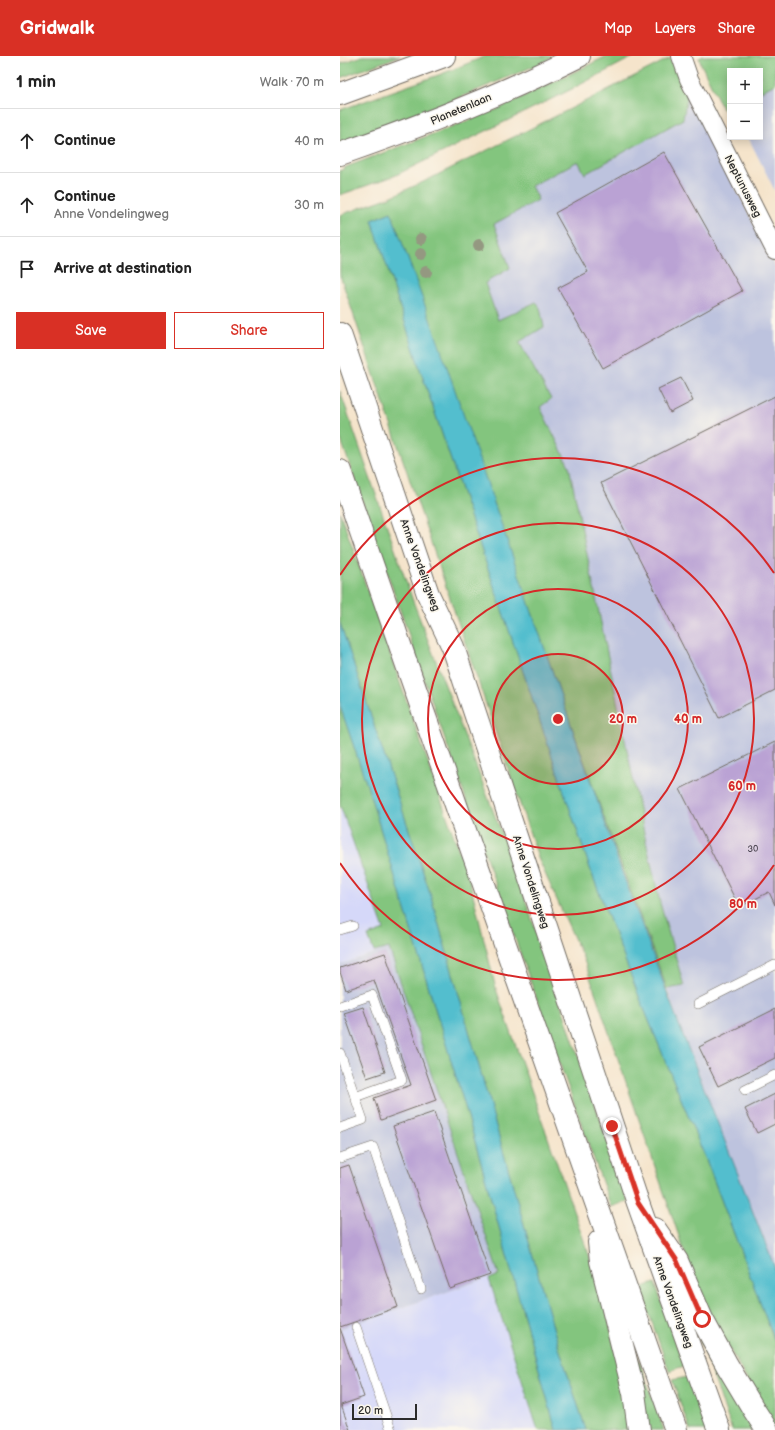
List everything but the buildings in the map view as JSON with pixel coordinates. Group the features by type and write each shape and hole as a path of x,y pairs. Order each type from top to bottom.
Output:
{"main road":[{"path":"340,94 444,56"},
{"name":"Planetenlaan","path":"340,154 445,116 579,56"},
{"name":"Anne Vondelingweg","path":"340,334 428,594 453,647 638,1203 719,1430"},
{"path":"340,472 408,670 676,1430"},
{"path":"638,1203 677,1261 702,1319 727,1365 767,1430"},
{"path":"597,1207 601,1261 634,1393 639,1430"}],"street":[{"name":"Neptunusweg","path":"681,56 689,79 775,250"}],"lane":[{"path":"340,930 353,926"},
{"path":"698,1004 775,965"},
{"path":"340,1006 372,995 402,1080 355,1096"},
{"path":"340,1053 342,1067 355,1096 363,1120 340,1128"},
{"path":"745,1090 775,1075"},
{"path":"340,1158 373,1147 421,1289"},
{"path":"356,1327 391,1430"}],"shaded area":[{"path":"775,84 775,191 750,140 763,140 763,90"},
{"path":"688,92 775,266 775,1268 681,1030 667,989 684,986 660,903 643,828 569,466 540,407 551,399 519,342 540,308 536,302 498,320 485,283 510,268 494,224 538,200 531,186 578,160 585,174 683,119"},
{"path":"340,706 414,939 340,965"},
{"path":"414,939 467,1113 510,1270 340,1329 340,965"},
{"path":"510,1270 556,1430 340,1430 340,1329"}],"green space":[{"path":"362,56 400,56 340,78 340,64"},
{"path":"486,56 554,56 539,64 416,116 340,143 340,110 444,73"},
{"path":"607,56 635,56 570,90 394,176 340,195 340,171 346,167 496,110"},
{"path":"704,56 775,56 775,84 763,90 763,68 727,68 727,108 723,110 699,58"},
{"path":"670,58 688,92 683,119 585,174 578,161 531,186 538,200 494,224 510,268 485,283 498,320 536,302 540,308 544,327 519,342 551,399 540,407 569,466 643,828 660,903 684,986 667,989 596,795 391,212 372,220 420,369 592,874 640,999 707,1162 775,1342 775,1429 709,1313 684,1251 584,960 539,860 340,275 340,215 390,197 423,182"},
{"path":"340,391 413,601 510,855 628,1201 611,1207 486,857 340,437"},
{"path":"340,512 470,882 496,989 603,1295 633,1430 586,1430 559,1348 429,890 340,623"},
{"path":"340,706 367,785 467,1113 556,1430 538,1430 489,1279 499,1275 389,948 374,952 368,936 384,930 340,805"},
{"path":"655,1283 684,1366 669,1371 640,1288"},
{"path":"694,1322 759,1430 732,1430"},
{"path":"636,1357 638,1358 664,1430 645,1430"},
{"path":"687,1377 706,1430 690,1430 672,1380"}],"water":[{"path":"391,212 439,344 621,869 681,1030 775,1268 775,1342 707,1162 640,999 592,874 420,369 372,220"},
{"path":"340,623 429,890 559,1348 586,1430 556,1430 467,1113 367,785 340,706"}],"route":[{"path":"612,1126 638,1203 677,1261 702,1319"}]}
